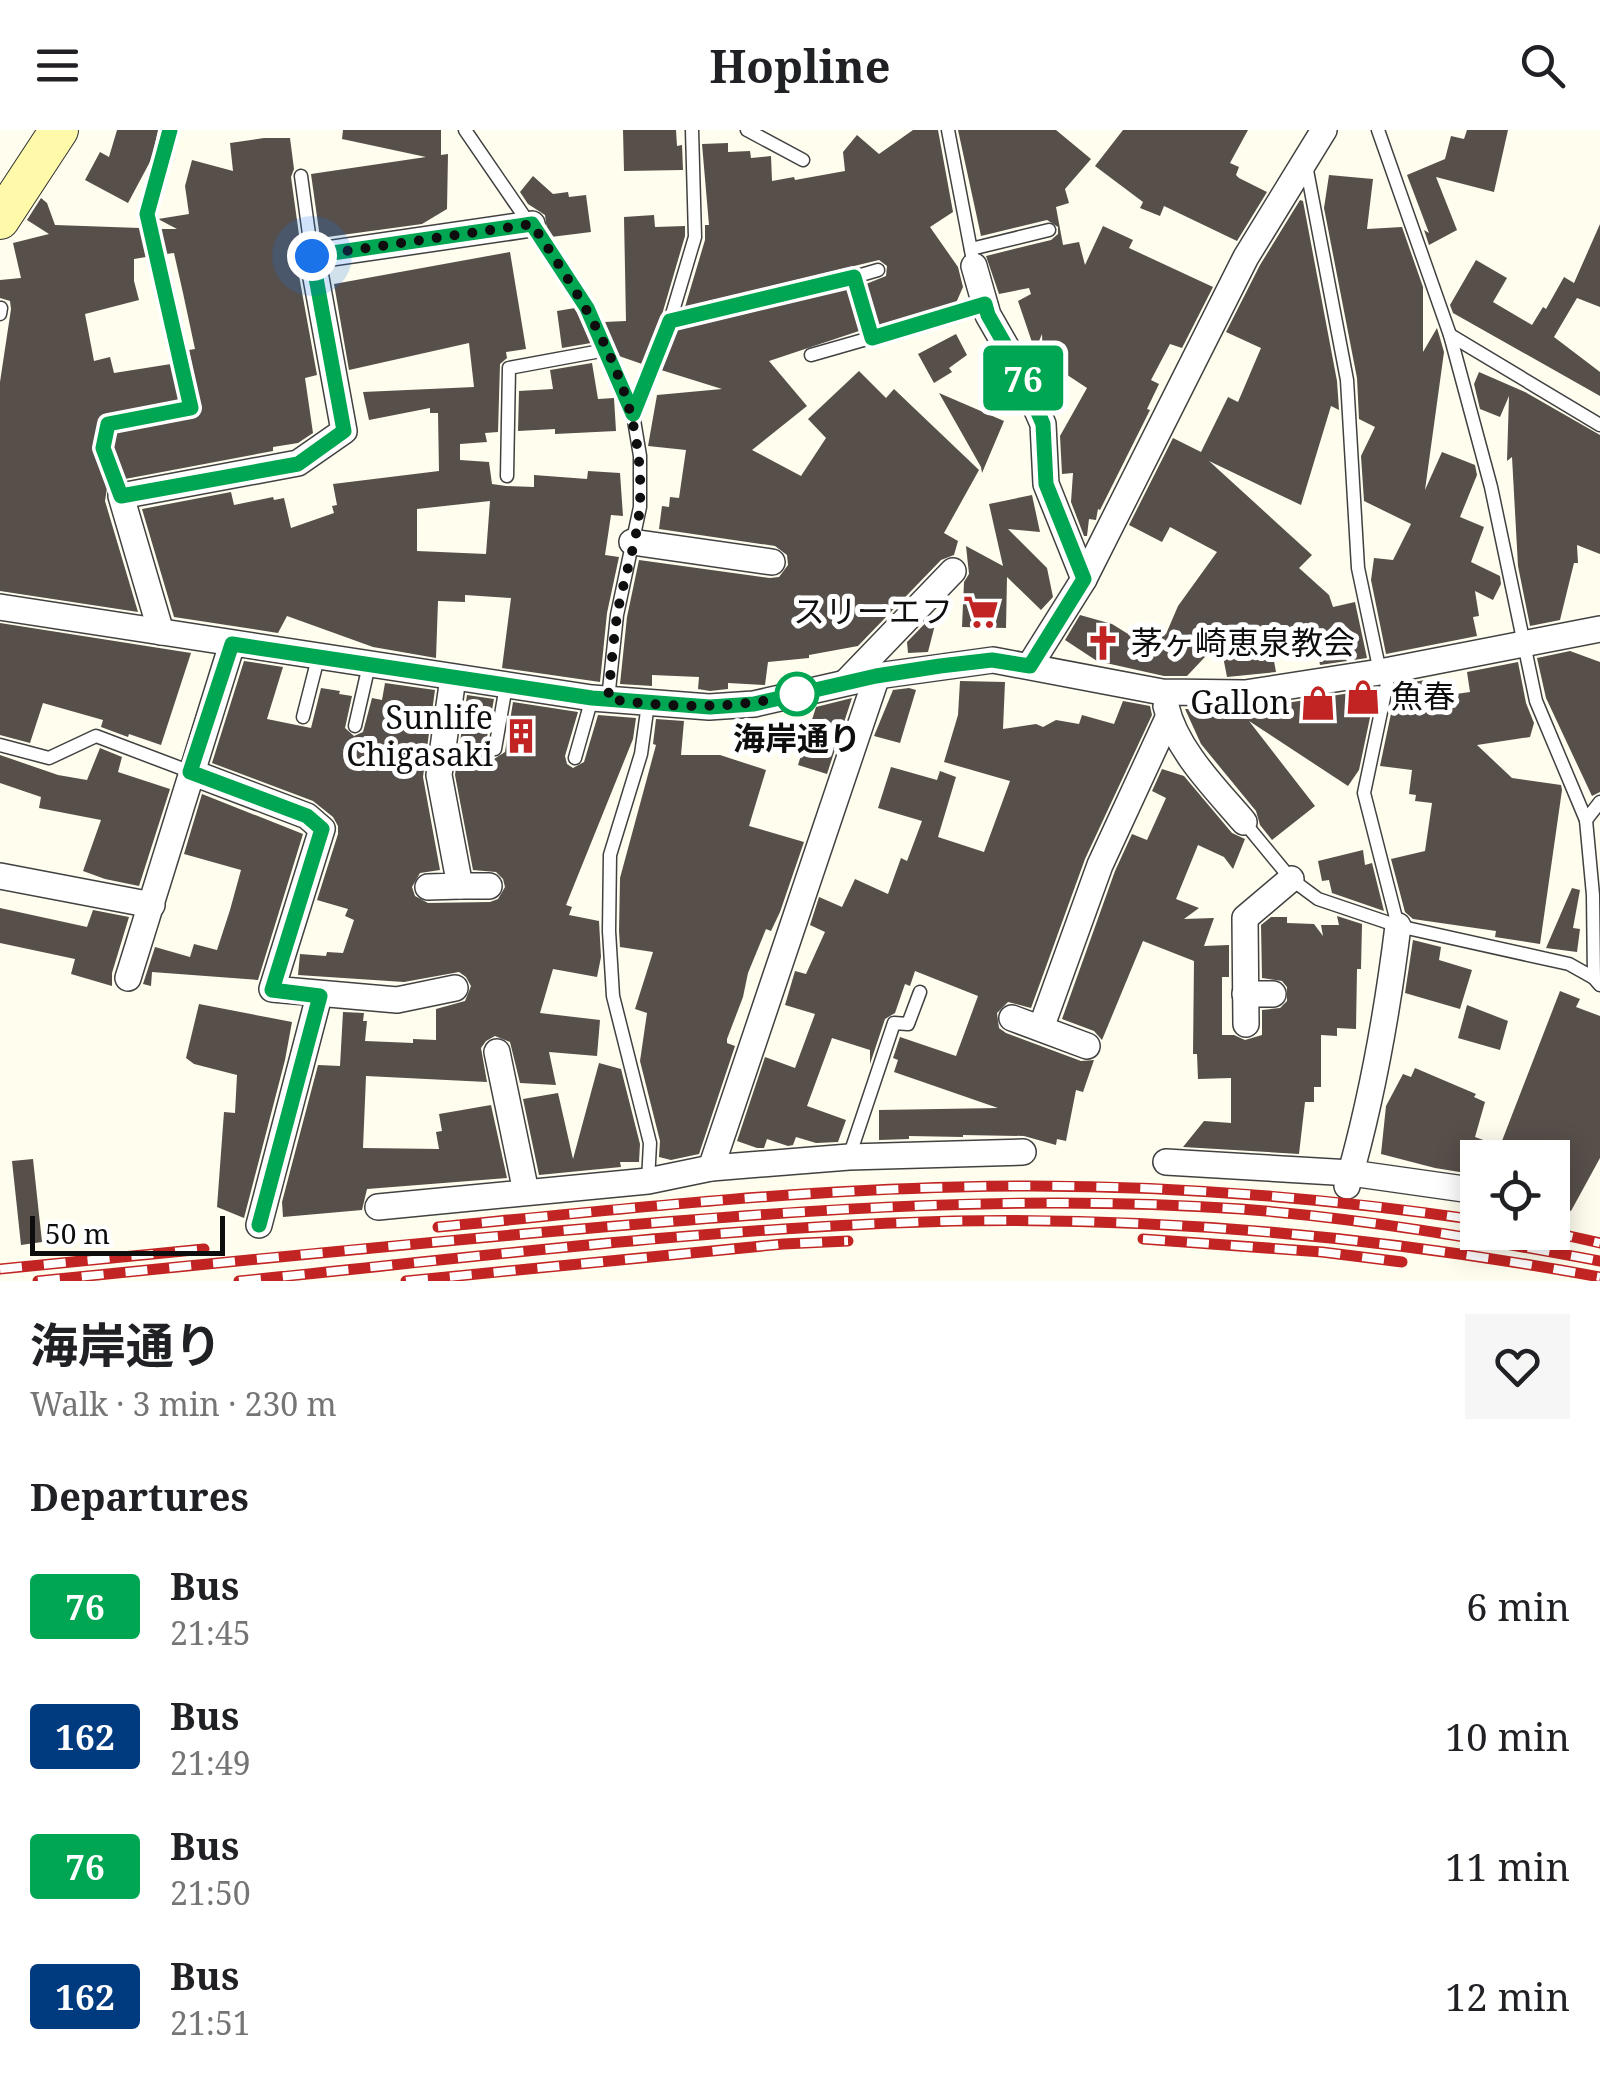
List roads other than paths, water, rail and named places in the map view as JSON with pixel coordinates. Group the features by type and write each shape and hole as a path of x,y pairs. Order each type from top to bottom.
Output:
{"street":[{"path":"0,220 59,130"},
{"path":"1030,666 1084,579 1218,307 1324,130"},
{"path":"161,632 121,496 298,464 344,431 312,256 532,224"},
{"path":"972,258 988,315 1019,369 1043,424 1046,484 1084,579"},
{"path":"632,542 772,562"},
{"path":"844,684 953,572"},
{"path":"0,607 506,686 648,704 710,707 754,704 876,676 992,660 1162,692 1245,693 1600,629"},
{"path":"128,978 232,644"},
{"path":"711,1168 876,676"},
{"path":"454,678 439,775 460,886"},
{"path":"1162,692 1168,718 1197,766 1244,822"},
{"path":"1041,1028 1100,865 1168,718"},
{"path":"190,772 307,816 322,829 272,990 397,1000 456,988"},
{"path":"0,876 152,905"},
{"path":"1246,1024 1244,918 1292,879"},
{"path":"428,887 489,886"},
{"path":"1349,1179 1386,1024 1398,926"},
{"path":"1245,994 1273,994"},
{"path":"259,1225 320,996"},
{"path":"1012,1018 1088,1046"},
{"path":"498,1052 526,1192"},
{"path":"378,1207 648,1181 711,1168 849,1156 1023,1152"},
{"path":"1166,1162 1460,1189"}],"lane":[{"path":"121,496 103,448 108,424 191,408 147,214 170,130"},
{"path":"465,130 587,308 633,414 640,456 640,507 600,699 575,758"},
{"path":"633,414 670,321 696,238 692,130"},
{"path":"747,130 804,160"},
{"path":"948,130 972,258 1049,230"},
{"path":"1378,130 1450,334 1492,487 1536,701 1586,820 1597,982"},
{"path":"1306,162 1347,380 1358,568 1385,670 1364,793 1398,926"},
{"path":"301,176 312,256"},
{"path":"670,321 878,270"},
{"path":"854,277 872,338"},
{"path":"811,356 985,304"},
{"path":"1450,334 1600,425"},
{"path":"506,476 509,368 606,350"},
{"path":"304,718 318,658"},
{"path":"354,726 369,666"},
{"path":"495,749 506,686"},
{"path":"648,704 641,754 610,856 608,931 613,996 650,1144 648,1181"},
{"path":"0,745 49,758 96,736 190,772"},
{"path":"1586,820 1600,802"},
{"path":"1244,822 1292,879 1318,899 1398,926 1569,964 1597,982"},
{"path":"849,1156 894,1023 908,1024 920,992"}],"railway":[{"path":"438,1227 763,1197 1023,1186 1218,1192 1460,1218"},
{"path":"38,1281 683,1220 1002,1203 1161,1205 1286,1213 1421,1230 1600,1261"},
{"path":"239,1281 685,1236 954,1221 1116,1223 1278,1233 1440,1251 1600,1277"},
{"path":"1570,1236 1600,1243"},
{"path":"1143,1239 1402,1262"},
{"path":"406,1281 848,1241"},
{"path":"0,1269 204,1249"}],"place":[{"name":"スリーエフ","path":"981,612"},
{"name":"茅ヶ崎恵泉教会","path":"1103,643"},
{"name":"海岸通り","path":"797,694"},
{"name":"魚春","path":"1363,697"},
{"name":"Gallon","path":"1318,703"},
{"name":"Sunlife Chigasaki","path":"521,736"}]}
